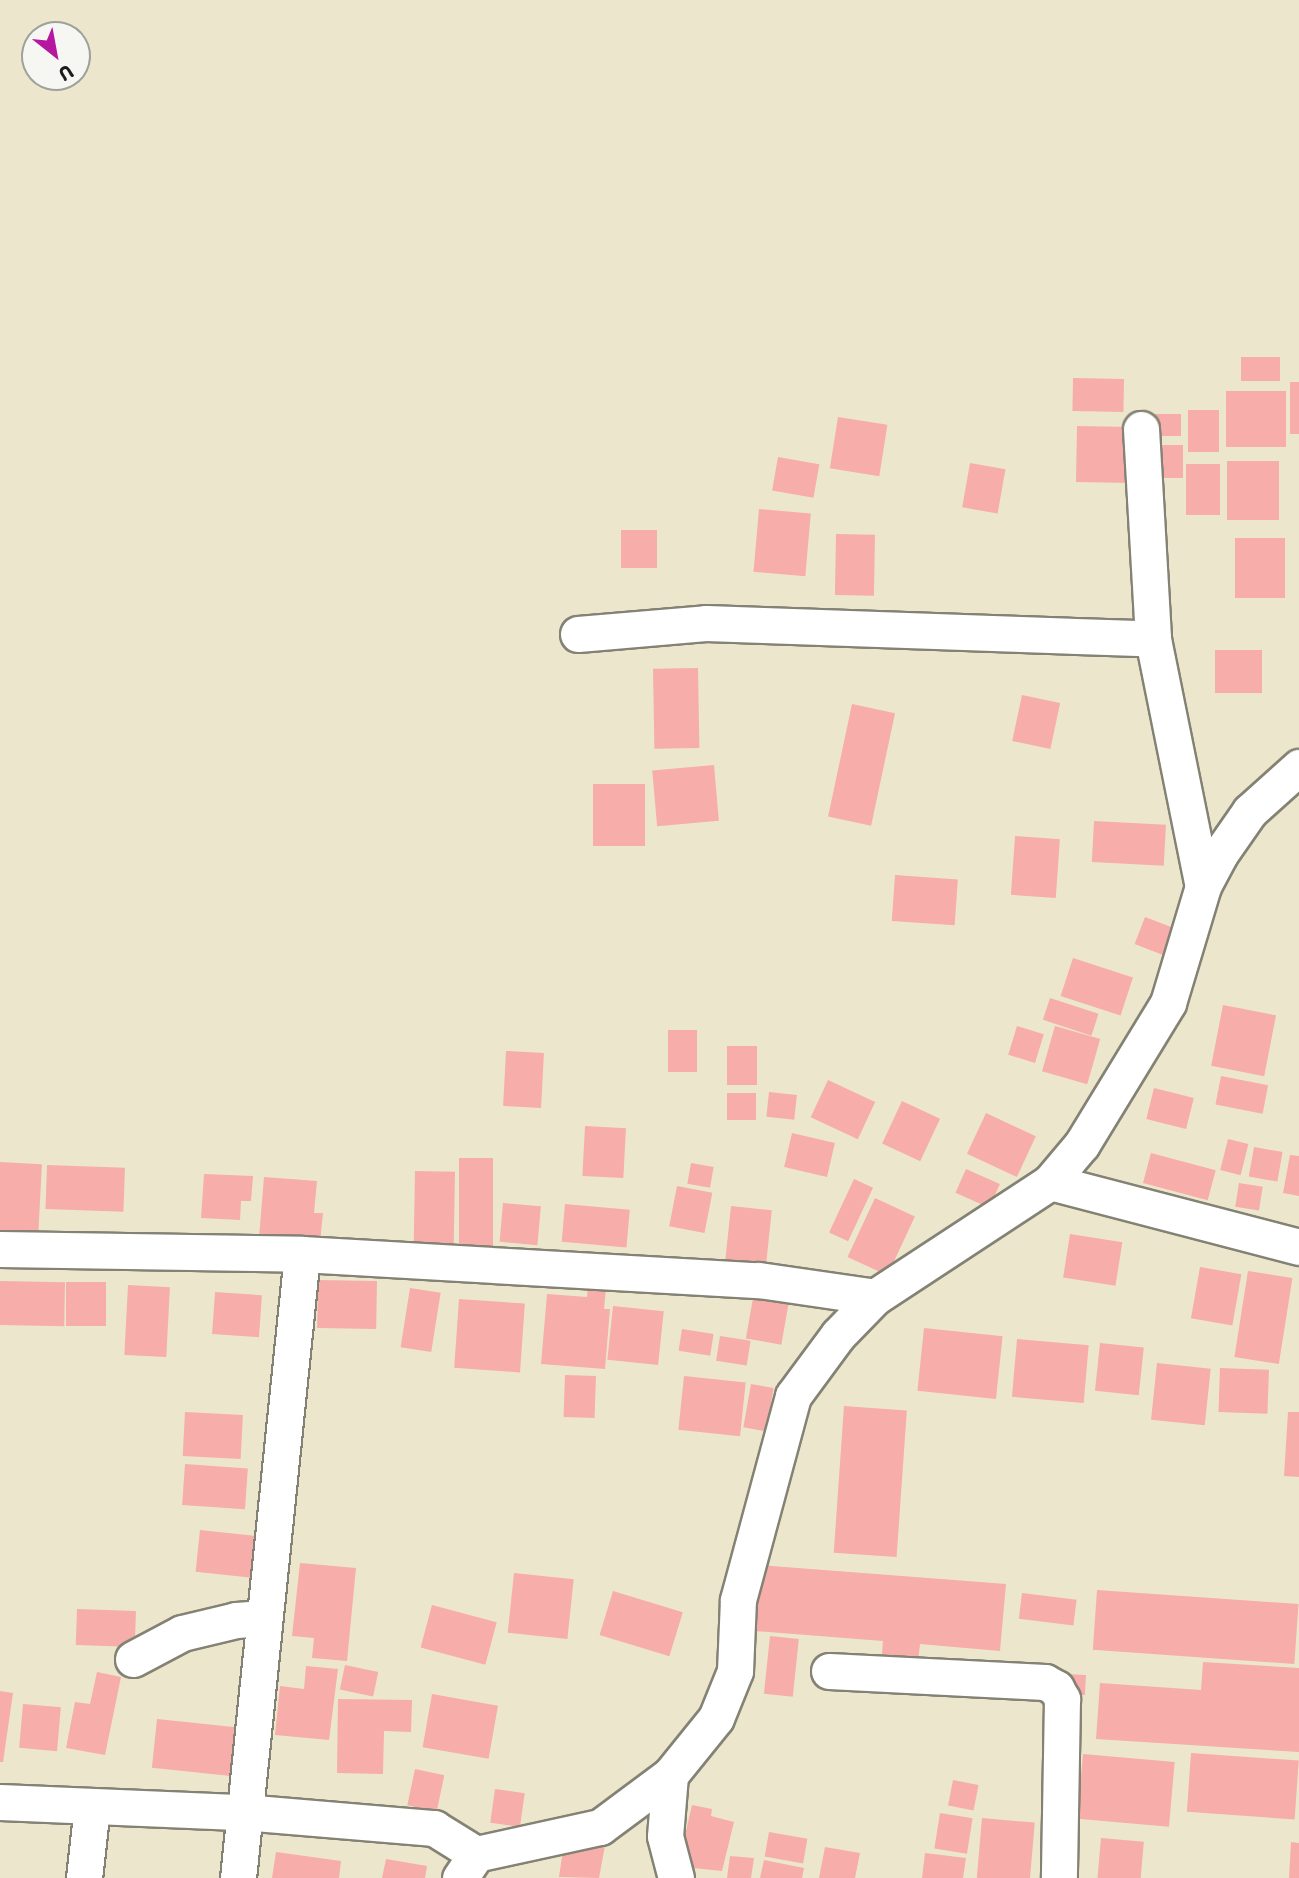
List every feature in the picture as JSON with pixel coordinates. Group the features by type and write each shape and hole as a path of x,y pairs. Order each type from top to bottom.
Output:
{"street":[{"path":"1141,429 1153,639 1203,886"},
{"path":"578,634 706,623 1153,639"},
{"path":"0,1802 243,1812 434,1828 468,1866 600,1827 670,1775 716,1718 735,1671 738,1600 793,1396 830,1344 875,1297 1050,1182 1082,1144 1153,1032 1168,1003 1203,886 1250,811 1299,766"},
{"path":"1050,1182 1299,1247"},
{"path":"0,1249 302,1254 759,1280 875,1297"},
{"path":"238,1878 302,1254"},
{"path":"133,1659 209,1625 264,1618"},
{"path":"829,1671 1045,1682 1056,1688 1062,1699 1059,1878"},
{"path":"670,1775 665,1836 676,1878"},
{"path":"84,1878 92,1807"}],"building":[{"path":"1241,357 1280,357 1280,381 1241,381"},
{"path":"1073,378 1124,379 1123,412 1072,411"},
{"path":"1290,382 1299,382 1299,434 1290,434"},
{"path":"1226,391 1286,391 1286,447 1226,447"},
{"path":"1188,410 1219,410 1219,452 1188,452"},
{"path":"1155,414 1181,414 1181,436 1155,436"},
{"path":"838,417 887,425 879,476 830,468"},
{"path":"1077,426 1132,427 1131,483 1076,482"},
{"path":"1160,445 1183,445 1183,478 1160,478"},
{"path":"778,457 819,464 813,498 772,490"},
{"path":"1227,461 1279,461 1279,520 1227,520"},
{"path":"970,463 1005,469 998,514 962,507"},
{"path":"1186,464 1220,464 1220,515 1186,515"},
{"path":"759,509 811,514 805,576 754,572"},
{"path":"621,530 657,530 657,568 621,568"},
{"path":"836,534 875,535 874,596 835,595"},
{"path":"1235,538 1285,538 1285,598 1235,598"},
{"path":"1215,650 1262,650 1262,693 1215,693"},
{"path":"698,668 699,748 654,749 653,669"},
{"path":"1022,695 1060,703 1050,749 1012,741"},
{"path":"852,704 895,713 871,826 828,816"},
{"path":"714,765 719,821 657,826 652,770"},
{"path":"593,784 645,784 645,846 593,846"},
{"path":"1094,821 1166,825 1164,866 1092,862"},
{"path":"1015,836 1060,839 1056,898 1011,895"},
{"path":"895,875 958,879 955,925 892,921"},
{"path":"1145,917 1184,932 1174,959 1135,944"},
{"path":"1073,958 1133,977 1121,1016 1061,996"},
{"path":"1050,998 1099,1014 1091,1036 1043,1020"},
{"path":"1223,1005 1276,1015 1264,1076 1211,1066"},
{"path":"1017,1026 1044,1034 1035,1063 1008,1055"},
{"path":"1055,1026 1100,1039 1087,1084 1042,1071"},
{"path":"668,1030 697,1030 697,1072 668,1072"},
{"path":"727,1046 757,1046 757,1085 727,1085"},
{"path":"506,1051 544,1053 541,1108 503,1106"},
{"path":"1221,1076 1268,1085 1263,1114 1215,1104"},
{"path":"828,1080 875,1102 858,1139 811,1117"},
{"path":"1154,1088 1194,1098 1186,1129 1146,1119"},
{"path":"769,1092 797,1095 794,1120 766,1117"},
{"path":"727,1093 756,1093 756,1120 727,1120"},
{"path":"902,1101 940,1119 920,1161 882,1144"},
{"path":"986,1113 1036,1136 1017,1177 967,1154"},
{"path":"585,1126 626,1128 623,1178 582,1176"},
{"path":"792,1133 835,1143 827,1177 784,1167"},
{"path":"1228,1139 1248,1144 1241,1175 1220,1170"},
{"path":"1254,1147 1283,1152 1277,1182 1249,1177"},
{"path":"1151,1153 1216,1170 1208,1200 1143,1183"},
{"path":"1290,1155 1299,1156 1299,1196 1283,1193"},
{"path":"459,1158 493,1158 493,1250 459,1250"},
{"path":"0,1162 42,1164 38,1234 0,1232"},
{"path":"691,1163 714,1167 710,1188 687,1184"},
{"path":"47,1165 125,1168 123,1212 45,1209"},
{"path":"966,1169 1000,1184 989,1208 955,1193"},
{"path":"415,1171 455,1172 454,1250 414,1249"},
{"path":"204,1174 253,1176 251,1201 241,1201 240,1220 201,1218"},
{"path":"264,1177 317,1181 314,1213 323,1213 320,1242 259,1238"},
{"path":"854,1179 873,1188 848,1241 829,1232"},
{"path":"1239,1183 1263,1187 1259,1210 1235,1207"},
{"path":"677,1186 712,1193 705,1233 669,1226"},
{"path":"875,1198 915,1217 887,1276 848,1257"},
{"path":"503,1203 541,1206 537,1245 500,1242"},
{"path":"565,1204 630,1210 626,1248 562,1242"},
{"path":"731,1206 772,1210 766,1269 725,1265"},
{"path":"1070,1234 1122,1242 1115,1286 1063,1277"},
{"path":"1200,1267 1241,1274 1232,1326 1191,1318"},
{"path":"1248,1271 1292,1278 1279,1364 1234,1357"},
{"path":"318,1280 377,1281 376,1329 317,1328"},
{"path":"0,1281 65,1282 64,1326 0,1325"},
{"path":"66,1282 106,1282 106,1326 66,1326"},
{"path":"128,1285 170,1287 166,1357 124,1355"},
{"path":"588,1286 606,1288 604,1309 610,1309 605,1369 541,1364 547,1294 587,1297"},
{"path":"410,1288 441,1293 431,1352 401,1347"},
{"path":"215,1292 262,1295 259,1337 212,1334"},
{"path":"753,1298 788,1304 781,1345 746,1338"},
{"path":"459,1299 525,1304 520,1372 454,1368"},
{"path":"613,1306 664,1311 658,1365 607,1360"},
{"path":"924,1328 1003,1336 996,1399 917,1391"},
{"path":"682,1329 714,1334 710,1356 679,1351"},
{"path":"720,1336 751,1341 747,1366 716,1361"},
{"path":"1017,1339 1089,1345 1084,1403 1012,1397"},
{"path":"1100,1343 1144,1348 1139,1395 1095,1391"},
{"path":"1157,1363 1211,1369 1205,1425 1151,1420"},
{"path":"1220,1368 1269,1370 1267,1414 1218,1412"},
{"path":"565,1375 596,1376 595,1418 564,1417"},
{"path":"684,1376 746,1382 740,1436 678,1430"},
{"path":"751,1384 774,1388 766,1431 743,1427"},
{"path":"844,1406 907,1410 897,1557 834,1553"},
{"path":"185,1412 243,1415 241,1459 183,1456"},
{"path":"1288,1412 1299,1412 1299,1477 1284,1476"},
{"path":"185,1464 248,1468 245,1509 182,1505"},
{"path":"200,1530 259,1536 254,1578 196,1572"},
{"path":"300,1563 356,1568 347,1661 312,1658 314,1638 292,1636"},
{"path":"759,1565 1006,1584 1000,1651 920,1644 917,1670 881,1667 883,1641 754,1631"},
{"path":"514,1573 574,1579 567,1639 508,1633"},
{"path":"1097,1590 1299,1604 1294,1664 1093,1650"},
{"path":"613,1591 683,1612 669,1656 600,1635"},
{"path":"1022,1593 1077,1600 1073,1626 1019,1619"},
{"path":"432,1605 497,1622 485,1665 421,1648"},
{"path":"77,1609 136,1611 135,1647 76,1645"},
{"path":"770,1636 799,1639 793,1697 764,1694"},
{"path":"1203,1662 1299,1668 1299,1752 1096,1739 1100,1683 1201,1690"},
{"path":"345,1665 378,1672 373,1697 340,1689"},
{"path":"306,1666 338,1669 329,1740 275,1735 280,1686 304,1689"},
{"path":"97,1672 121,1677 105,1755 66,1748 75,1702 90,1704"},
{"path":"1065,1674 1086,1675 1085,1695 1064,1694"},
{"path":"0,1691 13,1693 3,1762 0,1762"},
{"path":"432,1694 498,1706 489,1759 423,1747"},
{"path":"338,1699 412,1700 411,1732 384,1731 383,1774 337,1773"},
{"path":"23,1704 61,1707 57,1751 19,1748"},
{"path":"157,1719 241,1728 235,1777 152,1768"},
{"path":"1191,1753 1299,1761 1295,1819 1187,1812"},
{"path":"1083,1754 1175,1762 1169,1827 1077,1819"},
{"path":"415,1769 444,1775 437,1811 407,1805"},
{"path":"953,1780 979,1785 974,1810 948,1806"},
{"path":"495,1789 525,1793 520,1827 490,1823"},
{"path":"692,1805 712,1809 711,1816 734,1822 722,1871 693,1868 685,1835"},
{"path":"940,1813 973,1818 967,1854 934,1849"},
{"path":"982,1818 1035,1823 1030,1878 977,1878"},
{"path":"769,1832 807,1839 803,1863 765,1857"},
{"path":"1101,1838 1144,1842 1141,1878 1098,1878"},
{"path":"606,1840 599,1878 559,1877 564,1843"},
{"path":"1291,1842 1299,1843 1299,1878 1289,1878"},
{"path":"825,1847 860,1853 855,1878 819,1878"},
{"path":"276,1852 341,1861 339,1878 272,1878"},
{"path":"925,1853 966,1858 963,1878 922,1878"},
{"path":"730,1856 754,1858 751,1878 727,1878"},
{"path":"386,1859 427,1866 425,1878 382,1878"},
{"path":"764,1860 804,1868 802,1878 760,1878"}]}
